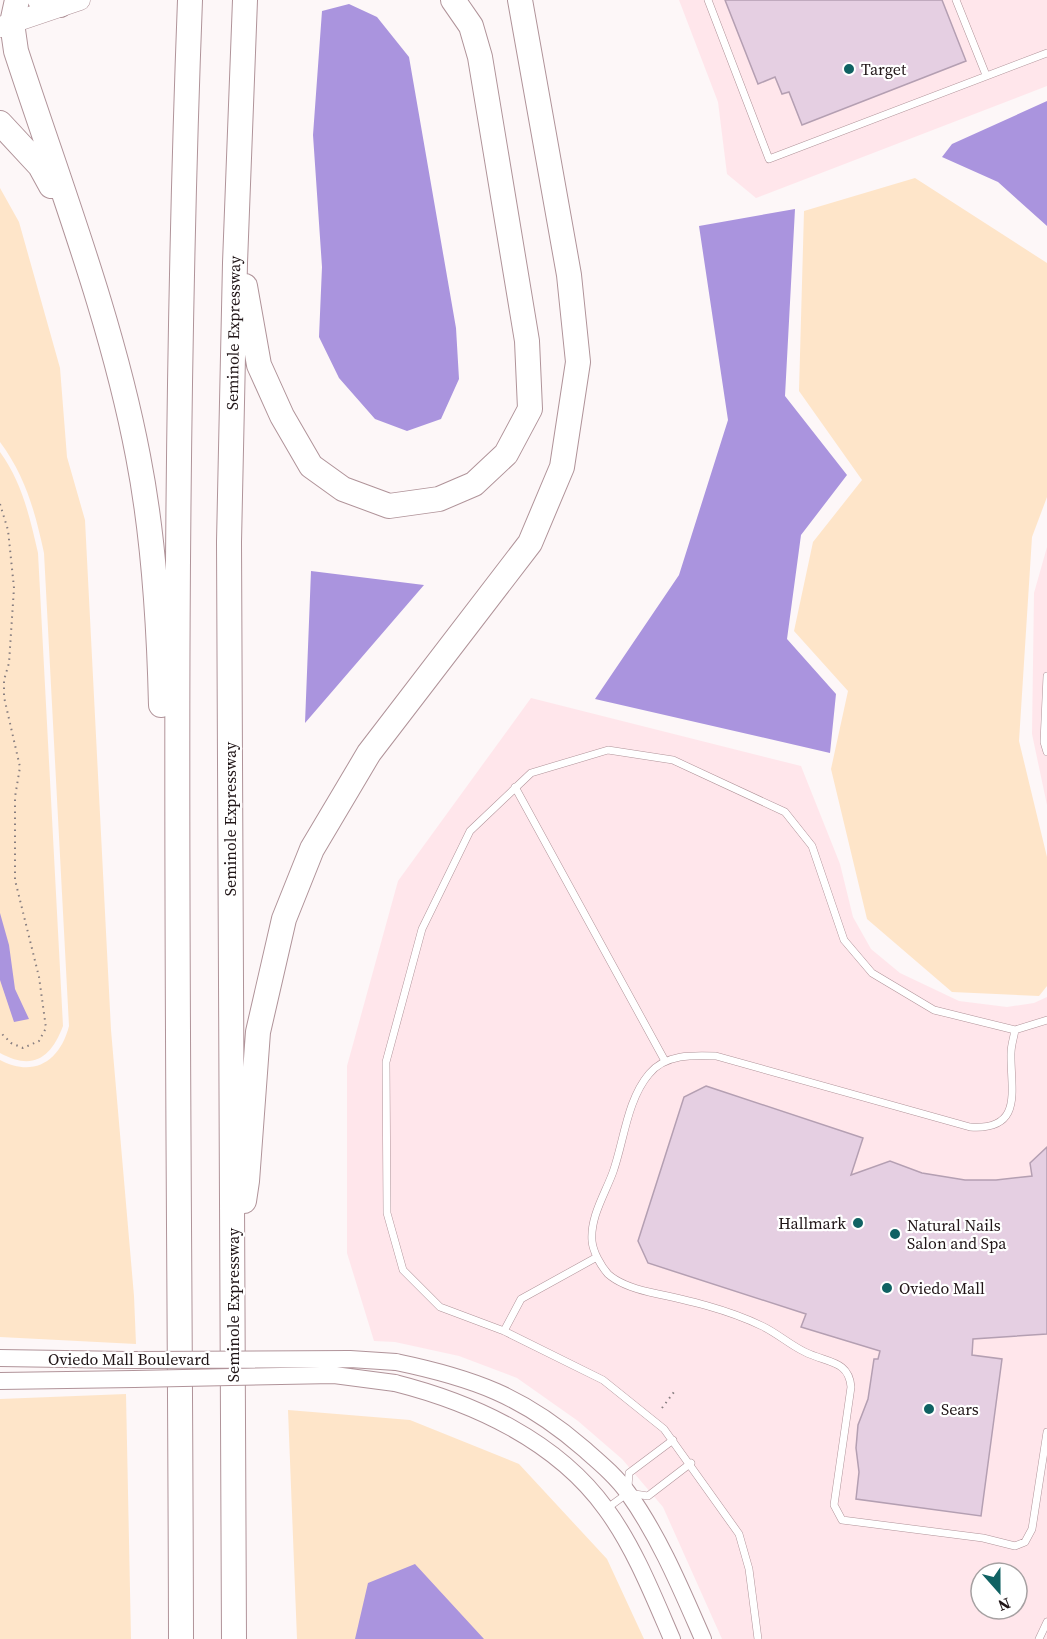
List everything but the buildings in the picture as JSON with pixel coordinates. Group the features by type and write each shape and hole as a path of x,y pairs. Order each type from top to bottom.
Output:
{"highway":[{"path":"17,0 6,25 115,360 138,454 147,509 156,584 165,918 176,1052"},
{"name":"Seminole Expressway","path":"234,1639 233,1260 240,1178 230,542 245,0"},
{"path":"240,119 245,291 259,365 282,416 311,466 343,489 389,506 439,499 474,484 506,454 530,409 527,341 480,57 471,26 453,0"},
{"path":"240,1178 258,1032 284,919 312,849 369,753 530,543 562,467 578,362 569,275 520,0"},
{"path":"181,1639 176,1052 180,264 190,4"},
{"path":"0,123 40,166 74,229"}],"main road":[{"path":"6,25 60,2"}],"street":[{"name":"Oviedo Mall Boulevard","path":"0,1358 350,1359 396,1362 452,1373 508,1395 553,1422 612,1473 628,1493 667,1557 703,1639"},
{"name":"Oviedo Mall Boulevard","path":"0,1381 334,1375 395,1383 441,1395 499,1420 551,1455 606,1509 635,1560 672,1639"}],"lane":[{"path":"708,0 768,159 1047,52"},
{"path":"956,0 986,75"},
{"path":"1047,676 1044,742 1047,752"},
{"path":"758,1639 748,1569 739,1534 691,1463 655,1419 603,1380 504,1331 440,1307 403,1270 387,1213 386,1062 422,929 470,831 531,773 608,750 673,760 785,812 812,846 844,940 872,974 934,1010 1015,1030 1047,1020"},
{"path":"515,788 665,1061"},
{"path":"1015,1030 1011,1052 1013,1105 1000,1122 986,1128 970,1127 716,1056 688,1055 665,1061 649,1074 636,1098 613,1173 598,1208 592,1240 597,1257 609,1275 636,1289 697,1302 763,1326 801,1351 843,1366 850,1374 851,1387 834,1505 842,1520 983,1538 1015,1546 1022,1544 1030,1536 1032,1529 1047,1432"},
{"path":"504,1331 521,1299 597,1257"},
{"path":"628,1493 629,1473 673,1440"},
{"path":"606,1509 628,1493 648,1496 691,1463"},
{"path":"1039,1639 1047,1622"}],"path":[{"path":"0,504 8,530 14,588 9,663 4,681 4,697 20,767 15,797 15,880 39,977 46,1028 39,1041 23,1048 11,1043 0,1032"},
{"path":"662,1408 674,1392"}],"shaded area":[{"path":"679,0 1047,0 1047,86 756,198 727,174 718,102"},
{"path":"349,4 377,17 409,57 456,328 459,379 441,419 407,431 375,419 339,378 319,337 322,267 313,135 322,11"},
{"path":"1047,101 1047,226 998,182 942,157 952,144"},
{"path":"915,178 1047,263 1047,497 1032,537 1019,741 1047,857 1047,986 1039,996 952,992 867,919 831,769 848,691 794,631 813,542 862,480 799,391 804,211"},
{"path":"0,188 19,222 60,368 67,457 85,520 111,1030 134,1296 136,1344 0,1337 0,1060 24,1067 44,1063 59,1049 69,1026 44,553 23,482 0,442"},
{"path":"795,209 785,396 847,475 801,535 787,639 836,694 830,753 595,699 679,575 728,420 699,226"},
{"path":"0,452 20,488 38,553 63,1026 53,1046 39,1058 31,1061 22,1061 0,1053"},
{"path":"1047,547 1047,805 1032,734 1034,593"},
{"path":"311,571 424,585 305,723"},
{"name":"Oviedo Mall","path":"531,698 801,766 840,864 853,917 871,949 900,973 959,1001 1007,1007 1034,1003 1047,997 1047,1639 722,1639 663,1507 622,1459 578,1421 517,1378 459,1356 395,1342 374,1341 347,1253 347,1066 398,881"},
{"path":"0,913 9,945 15,989 29,1019 14,1022 0,980"},
{"path":"126,1394 131,1639 0,1639 0,1399"},
{"path":"288,1410 410,1420 519,1464 607,1559 644,1639 297,1639"},
{"path":"415,1564 484,1639 355,1639 368,1583"}],"place":[{"name":"Target","path":"849,69"},
{"name":"Hallmark","path":"858,1223"},
{"name":"Natural Nails Salon and Spa","path":"895,1234"},
{"name":"Oviedo Mall","path":"887,1288"},
{"name":"Sears","path":"929,1409"}]}
